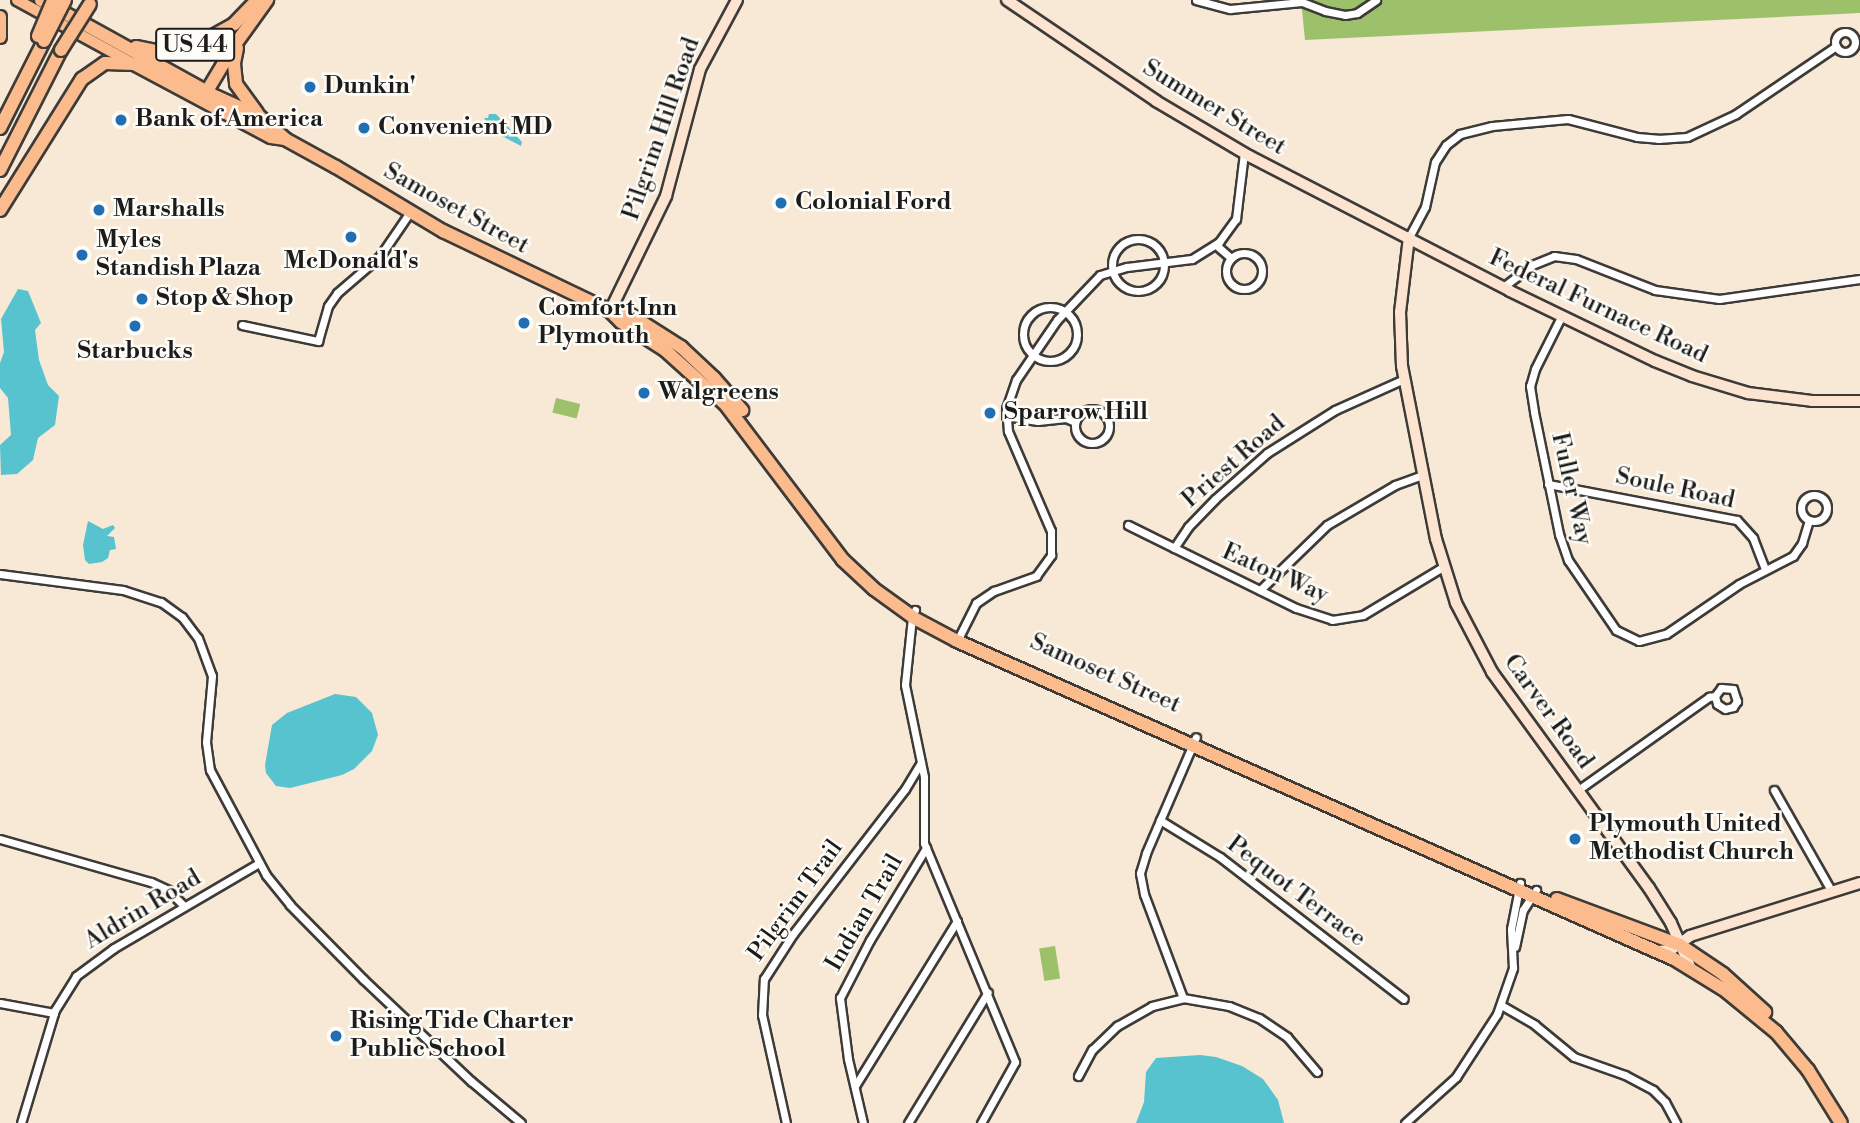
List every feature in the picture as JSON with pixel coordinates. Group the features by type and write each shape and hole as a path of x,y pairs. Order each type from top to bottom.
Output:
{"highway":[{"name":"Samoset Street","path":"41,0 118,43 271,137 285,139"},
{"path":"41,38 53,0"},
{"path":"0,128 20,88 26,61 65,0"},
{"name":"US 44","path":"118,43 153,52 192,46 227,29 257,0"},
{"path":"204,95 267,0"},
{"path":"0,170 88,2"},
{"path":"0,17 0,37"},
{"path":"242,36 234,58 234,77 240,93 259,116"},
{"path":"0,210 82,79 105,64 134,64"},
{"name":"Samoset Street","path":"134,64 259,116 285,139 453,236 610,311 621,322 678,359 715,393 835,551 868,584 914,613 959,637 1194,740 1658,951"},
{"name":"Samoset Street","path":"1526,890 1680,945"},
{"name":"Carver Road","path":"1680,945 1723,974 1789,1035 1814,1065 1850,1123"},
{"path":"1658,951 1691,969 1740,1002 1776,1032 1808,1070 1841,1123"}],"main road":[{"name":"Samoset Street","path":"17,0 134,64"},
{"name":"Pilgrim Hill Road","path":"610,311 666,196 700,69 737,0"},
{"name":"Summer Street","path":"1007,0 1156,101 1244,153 1409,237"},
{"name":"Federal Furnace Road","path":"1409,237 1503,287 1655,361 1720,385 1781,398 1860,401"},
{"name":"Carver Road","path":"1409,237 1399,328 1404,379 1443,567 1465,623 1483,656 1649,888 1680,945"},
{"path":"1658,951 1680,945 1690,936 1860,883"},
{"path":"1680,945 1691,969"}],"street":[{"path":"1196,0 1230,9 1302,2 1345,15 1357,13 1376,0"},
{"path":"1409,237 1425,207 1435,162 1446,145 1460,134 1503,124 1568,119 1637,137 1687,137 1736,114 1836,46"},
{"path":"959,637 976,603 994,591 1036,576 1051,555 1051,531 1012,444 1006,416 1012,389 1032,355 1091,282 1113,271 1192,259 1216,245 1236,219 1244,153"},
{"path":"242,326 318,341 328,306 337,293 380,257 410,212"},
{"path":"1137,239 1153,244 1161,253 1164,263 1159,280 1150,288 1139,291 1122,286 1113,271 1118,249 1137,239"},
{"path":"1216,245 1231,258"},
{"path":"1243,253 1259,260 1262,273 1256,284 1246,289 1232,285 1226,272 1231,258 1243,253"},
{"path":"1503,287 1532,265 1554,256 1576,259 1655,290 1719,299 1860,279"},
{"path":"1045,307 1065,311 1074,321 1077,333 1070,352 1052,362 1032,355 1023,337 1028,317 1045,307"},
{"name":"Fuller Way","path":"1562,315 1535,369 1530,386 1548,484 1568,560 1610,624 1626,637 1646,641 1666,634 1729,590 1796,552 1809,520"},
{"name":"Priest Road","path":"1174,548 1188,527 1215,499 1267,453 1335,410 1404,379"},
{"path":"1096,409 1107,416 1109,430 1103,440 1088,443 1077,434 1075,422 1083,411 1096,409"},
{"path":"1006,416 1038,421 1066,418 1075,422"},
{"path":"1259,590 1328,525 1395,485 1423,475"},
{"name":"Soule Road","path":"1548,484 1737,520 1752,538 1765,569"},
{"name":"Eaton Way","path":"1128,525 1320,618 1349,619 1371,611 1415,581 1443,567"},
{"path":"0,574 123,590 161,602 182,617 198,638 212,676 206,742 210,770 259,863 290,905 363,979 471,1081 521,1123"},
{"path":"914,613 905,685 924,777 922,826 926,848 1015,1062 981,1123"},
{"path":"1578,790 1709,697 1715,696"},
{"path":"1184,998 1141,883 1143,859 1194,740"},
{"name":"Pilgrim Trail","path":"786,1123 761,1009 764,979 788,940 905,789 921,761"},
{"path":"1774,790 1832,892"},
{"name":"Pequot Terrace","path":"1160,820 1220,857 1404,999"},
{"path":"0,839 152,882 168,890 184,906"},
{"name":"Indian Trail","path":"863,1123 840,998 870,940 926,848"},
{"name":"Aldrin Road","path":"22,1123 54,1013 68,986 85,967 259,863"},
{"path":"1405,1123 1456,1077 1490,1027 1501,1005 1513,968 1511,929 1526,890"},
{"path":"1513,958 1526,890"},
{"path":"855,1086 957,921"},
{"path":"908,1123 988,992"},
{"path":"1078,1076 1091,1050 1124,1021 1152,1006 1184,998 1229,1006 1259,1018 1287,1037 1317,1072"},
{"path":"0,1003 54,1013"},
{"path":"1501,1005 1535,1025 1574,1057 1625,1075 1653,1090 1665,1102 1676,1123"}],"green space":[{"path":"1301,0 1860,0 1860,13 1305,40"},
{"path":"556,398 580,404 577,419 552,413"},
{"path":"1055,946 1060,979 1044,981 1039,949"}],"water":[{"path":"489,114 496,114 522,142 521,146 492,131 486,134 484,130 488,125 484,118 488,118"},
{"path":"18,289 28,291 41,323 35,330 39,360 48,385 59,396 55,425 38,438 33,460 17,474 1,475 0,445 11,435 8,398 0,388 0,363 4,352 1,319"},
{"path":"88,521 103,529 113,525 115,528 107,536 114,537 116,549 110,550 108,558 102,562 89,564 85,560 83,545"},
{"path":"335,694 356,697 372,713 378,735 372,751 354,769 342,775 290,788 276,786 266,773 265,765 272,725 287,713"},
{"path":"1200,1055 1216,1057 1242,1066 1263,1079 1278,1100 1284,1123 1136,1123 1144,1102 1146,1072 1156,1058"}],"place":[{"name":"Dunkin'","path":"310,87"},
{"name":"Bank of America","path":"121,120"},
{"name":"Convenient MD","path":"364,128"},
{"name":"Colonial Ford","path":"781,203"},
{"name":"Marshalls","path":"99,210"},
{"name":"McDonald's","path":"351,237"},
{"name":"Myles Standish Plaza","path":"82,255"},
{"name":"Stop & Shop","path":"142,299"},
{"name":"Comfort Inn Plymouth","path":"524,323"},
{"name":"Starbucks","path":"135,326"},
{"name":"Walgreens","path":"644,393"},
{"name":"Sparrow Hill","path":"990,413"},
{"name":"Plymouth United Methodist Church","path":"1575,839"},
{"name":"Rising Tide Charter Public School","path":"336,1036"}]}
